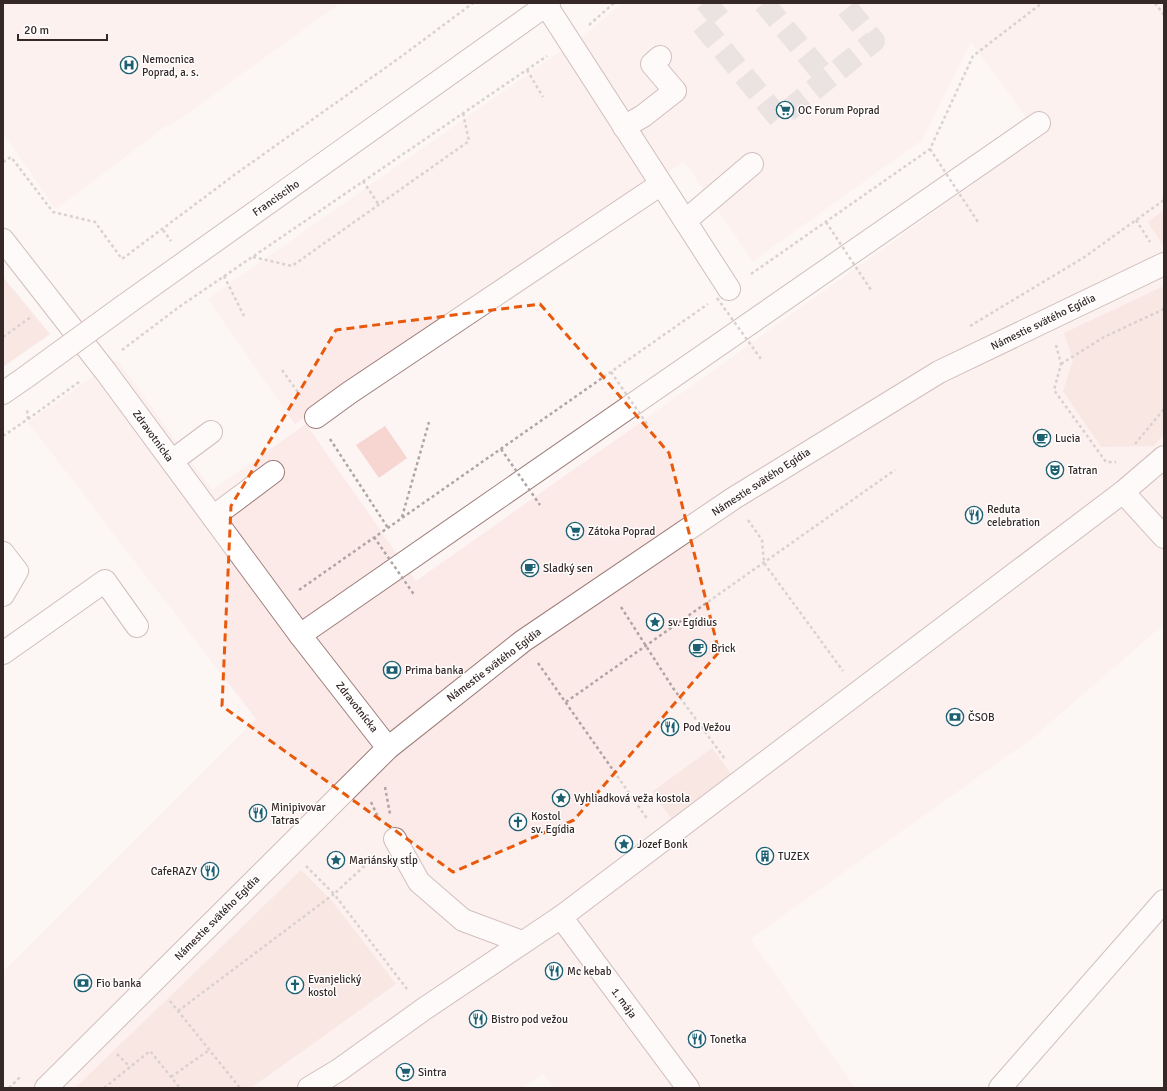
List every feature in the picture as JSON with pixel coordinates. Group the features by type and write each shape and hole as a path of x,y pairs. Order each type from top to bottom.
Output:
{"street":[{"path":"548,4 569,41 685,220 723,294"},
{"name":"Francisciho","path":"3,393 548,4"},
{"path":"624,127 643,116 675,91 652,64 660,56"},
{"path":"300,635 1039,123"},
{"path":"685,220 752,164"},
{"path":"316,417 661,184"},
{"name":"Zdravotnícka","path":"3,240 103,369 300,635 388,748"},
{"name":"Námestie svätého Egídia","path":"46,1088 388,748 523,641 734,498 939,372 1164,264"},
{"path":"172,461 210,432"},
{"path":"309,1088 339,1070 522,942 561,917 1123,492 1164,457"},
{"path":"213,517 273,472"},
{"path":"1123,492 1159,531"},
{"path":"3,553 17,571 3,595"},
{"path":"3,653 105,582 137,626"},
{"path":"392,841 419,882 463,920 522,942"},
{"path":"1000,1088 1164,901"},
{"name":"1. mája","path":"561,917 688,1088"}],"path":[{"path":"3,162 10,157 52,212 95,222 122,259 237,173 402,56 472,3"},
{"path":"118,353 179,307 252,256 569,41 614,3"},
{"path":"1155,3 1164,15"},
{"path":"527,70 543,97"},
{"path":"252,256 292,266 469,141 464,113"},
{"path":"930,149 978,222"},
{"path":"363,182 380,205"},
{"path":"1136,220 1151,244"},
{"path":"826,222 871,290"},
{"path":"224,276 244,316"},
{"path":"723,294 761,359"},
{"path":"1061,364 1104,337 1164,309"},
{"path":"3,336 32,316"},
{"path":"1049,319 1061,364 1054,390 1106,462 1117,462 1122,458"},
{"path":"282,370 316,417 388,528"},
{"path":"611,372 647,424"},
{"path":"3,436 81,380"},
{"path":"27,404 28,419"},
{"path":"1132,449 1164,409"},
{"path":"402,518 429,422"},
{"path":"502,449 540,505"},
{"path":"566,702 895,470"},
{"path":"318,578 374,537 415,596"},
{"path":"762,540 764,563 844,672"},
{"path":"607,585 673,688 706,735"},
{"path":"523,641 635,802"},
{"path":"388,748 383,772 392,841"},
{"path":"367,769 366,790 392,841"},
{"path":"178,1011 334,894 392,841"},
{"path":"287,848 334,894 402,983"},
{"path":"153,981 240,1088"},
{"path":"171,1077 209,1050"},
{"path":"104,1088 150,1051 180,1088"}],"highlighted area":[{"path":"540,304 669,453 719,652 574,820 453,872 222,706 231,506 336,330"}],"shaded area":[{"name":"Nemocnica Poprad, a. s.","path":"3,3 340,3 171,125 164,127 56,209 3,133"},
{"path":"622,3 1164,3 1164,624 1031,739 750,939 855,1088 555,1088 543,1073 522,1088 3,1088 3,972 256,719 28,422 117,360 212,490 306,424 416,581 682,393 1040,136 971,42 922,140 753,261 684,161 295,424 208,299 591,30"},
{"path":"1164,210 1164,247 1148,222"},
{"path":"3,277 50,334 3,367"},
{"path":"1164,286 1164,434 1154,446 1101,447 1063,391 1073,360 1064,333"},
{"path":"385,426 407,458 379,478 356,445"},
{"path":"712,748 731,774 671,818 652,792"},
{"path":"301,870 332,901 396,984 251,1088 75,1088"}],"tunnel":[{"path":"721,3 699,21 779,118 874,41 843,3"},
{"path":"764,3 827,79"}],"place":[{"name":"Nemocnica Poprad, a. s.","path":"129,65"},
{"name":"OC Forum Poprad","path":"785,110"},
{"name":"Lucia","path":"1042,438"},
{"name":"Tatran","path":"1055,470"},
{"name":"Reduta celebration","path":"974,515"},
{"name":"Zátoka Poprad","path":"575,531"},
{"name":"Sladký sen","path":"530,568"},
{"name":"sv. Egídius","path":"655,622"},
{"name":"Brick","path":"698,648"},
{"name":"Prima banka","path":"392,670"},
{"name":"ČSOB","path":"955,717"},
{"name":"Pod Vežou","path":"670,727"},
{"name":"Vyhliadková veža kostola","path":"561,798"},
{"name":"Minipivovar Tatras","path":"258,813"},
{"name":"Kostol sv. Egídia","path":"518,822"},
{"name":"Jozef Bonk","path":"624,844"},
{"name":"TUZEX","path":"765,856"},
{"name":"Mariánsky stĺp","path":"336,860"},
{"name":"CafeRAZY","path":"210,871"},
{"name":"Mc kebab","path":"554,971"},
{"name":"Fio banka","path":"83,983"},
{"name":"Evanjelický kostol","path":"295,985"},
{"name":"Bistro pod vežou","path":"478,1019"},
{"name":"Tonetka","path":"697,1039"},
{"name":"Sintra","path":"405,1072"}]}
